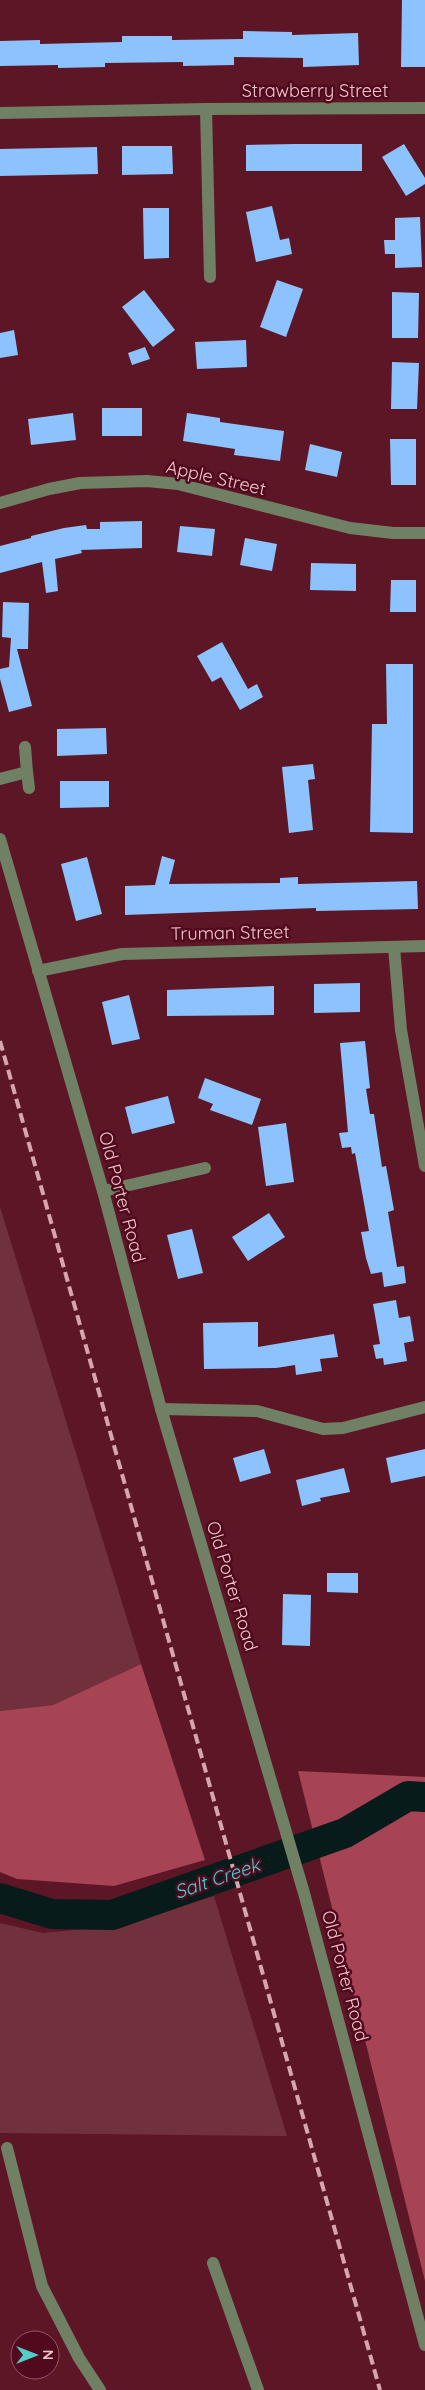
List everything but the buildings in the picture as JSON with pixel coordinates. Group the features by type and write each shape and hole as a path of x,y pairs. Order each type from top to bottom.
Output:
{"street":[{"name":"Strawberry Street","path":"0,113 206,109 425,108"},
{"path":"206,109 210,277"},
{"name":"Apple Street","path":"0,503 48,489 80,483 147,481 178,484 350,528 393,533 425,533"},
{"path":"25,747 29,788"},
{"path":"0,778 27,772"},
{"name":"Old Porter Road","path":"0,839 103,1191 161,1409 304,1893 425,2345"},
{"name":"Truman Street","path":"38,971 122,954 425,946"},
{"path":"394,948 401,1030 425,1166"},
{"path":"103,1191 205,1168"},
{"path":"161,1409 257,1411 323,1430 343,1428 425,1408"},
{"path":"7,2148 42,2286 78,2358 100,2390"},
{"path":"213,2263 258,2390"}],"shaded area":[{"path":"0,1207 141,1664 53,1705 0,1711"},
{"path":"141,1664 205,1860 114,1886 17,1879 0,1872 0,1711 53,1705"},
{"path":"298,1771 425,1777 425,2281"},
{"path":"214,1896 287,2136 0,2133 0,1923 43,1933 124,1925"}],"waterway":[{"name":"Salt Creek","path":"0,1898 52,1914 112,1915 345,1833 408,1796 425,1797"}],"railway":[{"path":"0,1041 380,2390"}]}
